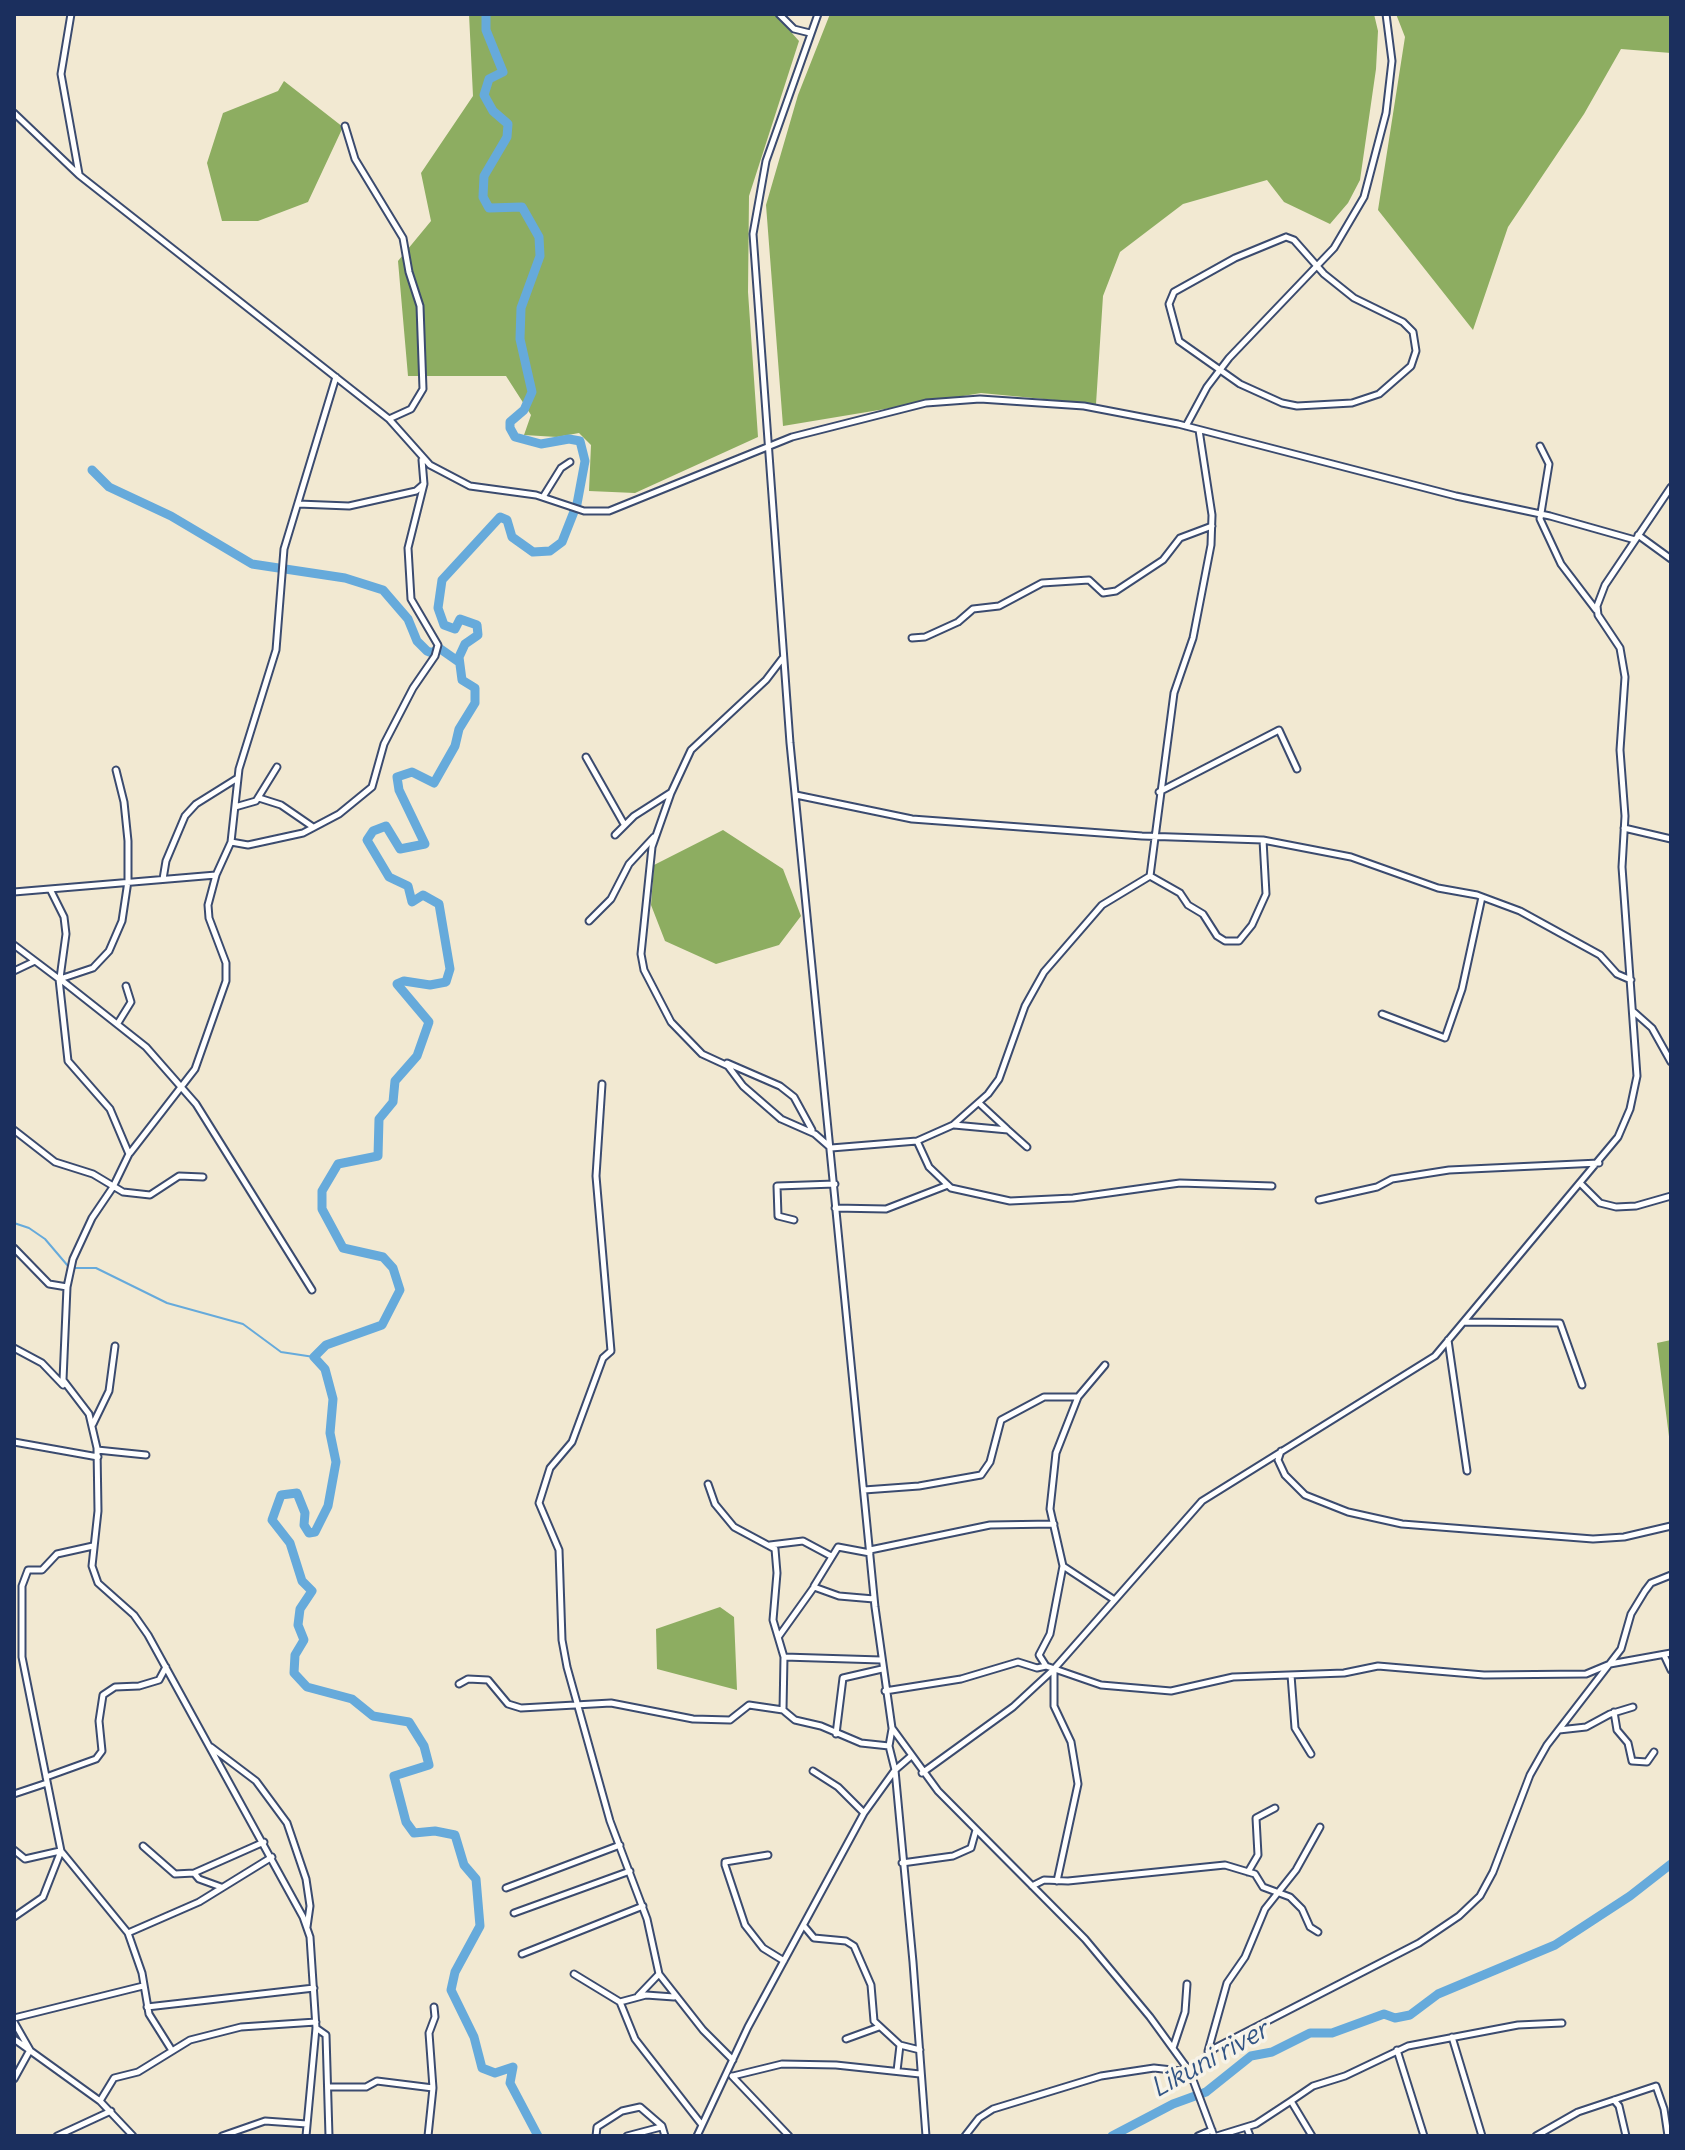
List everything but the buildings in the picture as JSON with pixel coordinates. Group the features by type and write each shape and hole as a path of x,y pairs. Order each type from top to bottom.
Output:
{"street":[{"path":"71,14 61,74 79,175"},
{"path":"779,14 794,29 810,33"},
{"path":"818,14 766,161 754,217 783,658 874,1599 892,1728 889,1746 895,1770 926,2136"},
{"path":"1186,426 1220,371 1246,339 1319,266 1344,233 1364,197 1377,155 1392,61 1386,14"},
{"path":"14,113 79,175 389,419 422,458 460,483 543,497 584,511 616,510 670,484 768,446 901,408 958,399 1084,406 1186,426 1456,496 1636,537 1671,559"},
{"path":"345,126 355,159 403,238 409,272 420,306 423,389 418,402 411,409 389,419"},
{"path":"1286,237 1319,266 1354,298 1403,322 1413,332 1415,358 1401,378 1367,399 1297,406 1254,391 1179,341 1170,313 1174,292 1235,258 1286,237"},
{"path":"67,1389 62,1371 67,1287 73,1259 92,1218 113,1187 129,1154 198,1063 226,981 226,963 207,912 216,875 231,842 237,778 276,650 280,568 336,377"},
{"path":"1150,876 1174,693 1193,638 1212,526 1198,429"},
{"path":"922,1773 1013,1707 1054,1669 1202,1501 1423,1365 1448,1340 1618,1137 1634,1093 1633,1011 1622,867 1624,828 1620,763 1625,669 1620,648 1597,611 1561,564 1540,513 1549,464 1540,446"},
{"path":"231,842 248,845 292,837 339,814 372,787 384,744 413,688 435,656 436,637 411,599 408,548 424,484 422,458"},
{"path":"543,497 561,468 570,462"},
{"path":"298,504 357,505 406,494 424,484"},
{"path":"1597,611 1599,596 1671,487"},
{"path":"912,638 925,637 958,622 973,609 999,606 1042,583 1089,580 1103,593 1116,591 1163,560 1180,538 1212,526"},
{"path":"783,658 766,680 691,750 655,836 642,943 644,970 671,1022 702,1054 780,1086 794,1097 815,1134"},
{"path":"1159,793 1279,730 1297,769"},
{"path":"586,757 624,824"},
{"path":"259,798 277,767"},
{"path":"59,979 85,974 109,951 122,921 128,881 124,802 116,770"},
{"path":"163,879 166,861 185,816 196,804 237,778"},
{"path":"615,835 624,824 671,793"},
{"path":"796,795 912,819 1153,836 1263,840 1370,861 1438,888 1482,897 1542,922 1600,955 1617,974 1631,980"},
{"path":"235,807 259,798 281,805 313,827"},
{"path":"1624,828 1671,839"},
{"path":"589,921 611,899 616,884 629,864 655,836"},
{"path":"1150,876 1180,893 1188,905 1203,914 1217,936 1225,941 1239,941 1252,925 1266,894 1263,840"},
{"path":"14,892 216,875"},
{"path":"721,1061 776,1116 815,1134 831,1148 917,1141 953,1125 979,1103 999,1079 1025,1006 1044,972 1102,905 1150,876"},
{"path":"50,889 64,917 66,934 59,979 68,1061 110,1109 129,1154"},
{"path":"1382,1014 1420,1032 1445,1038 1462,989 1482,897"},
{"path":"14,945 118,1023 146,1047 182,1087 230,1155 312,1290"},
{"path":"14,971 36,960"},
{"path":"118,1023 131,1002 126,986"},
{"path":"1633,1011 1652,1028 1671,1062"},
{"path":"602,1084 596,1176 611,1351 603,1358 572,1442 550,1468 539,1503 559,1550 562,1640 598,1782 643,1906 659,1974 674,1997 733,2060"},
{"path":"979,1103 1027,1147"},
{"path":"953,1125 1008,1130"},
{"path":"14,1130 55,1162 88,1171 113,1187 146,1196 179,1176 203,1177"},
{"path":"917,1141 929,1167 948,1185 1010,1201 1081,1198 1094,1193 1180,1183 1272,1186"},
{"path":"1319,1200 1377,1187 1392,1179 1436,1172 1599,1163"},
{"path":"794,1220 778,1216 777,1186 835,1184"},
{"path":"1581,1184 1600,1203 1616,1207 1636,1206 1671,1196"},
{"path":"835,1208 886,1209 948,1185"},
{"path":"14,1248 49,1284 67,1287"},
{"path":"1463,1322 1557,1321 1582,1385"},
{"path":"1448,1340 1467,1471"},
{"path":"93,1424 109,1391 115,1346"},
{"path":"14,1348 42,1363 67,1389 93,1424 98,1511 92,1566 98,1583 134,1615 166,1666 264,1842 307,1927"},
{"path":"1046,1666 1039,1655 1040,1647 1050,1634 1063,1566 1050,1490 1056,1453 1078,1397 1105,1365"},
{"path":"864,1490 919,1486 981,1475 990,1462 1001,1420 1044,1397 1078,1397"},
{"path":"14,1442 97,1453 146,1455"},
{"path":"1281,1450 1278,1460 1285,1475 1305,1495 1348,1512 1402,1524 1593,1539 1624,1537 1671,1526"},
{"path":"708,1484 715,1504 734,1527 770,1545 803,1541 831,1556"},
{"path":"779,1637 814,1587 831,1556 843,1546 870,1551 990,1525 1054,1524"},
{"path":"770,1545 778,1560 773,1620 784,1657 783,1710"},
{"path":"93,1546 57,1554 45,1568 28,1570 23,1581 19,1639 61,1851 128,1933 147,2007 171,2049"},
{"path":"1063,1566 1113,1599"},
{"path":"1190,2072 1208,2052 1419,1943 1470,1906 1493,1872 1530,1775 1558,1730 1621,1649 1631,1614 1645,1591 1651,1583 1671,1575"},
{"path":"814,1587 839,1596 874,1599"},
{"path":"885,1691 961,1679 1018,1662 1037,1668 1046,1666 1086,1682 1166,1691 1233,1677 1354,1672 1378,1666 1484,1675 1586,1674 1610,1664 1668,1654 1671,1670"},
{"path":"784,1657 881,1660"},
{"path":"14,1794 96,1759 102,1751 99,1721 103,1695 115,1687 139,1686 159,1680 166,1666"},
{"path":"836,1734 843,1678 882,1669"},
{"path":"1054,1669 1054,1706 1071,1742 1078,1784 1057,1881"},
{"path":"1291,1675 1295,1728 1311,1754"},
{"path":"459,1684 468,1679 488,1680 511,1707 537,1709 611,1703 693,1719 730,1720 749,1705 783,1710 795,1720 821,1726 861,1743 889,1746"},
{"path":"1558,1730 1586,1727 1614,1712 1633,1707"},
{"path":"1614,1712 1617,1730 1628,1743 1632,1761 1647,1762 1654,1752"},
{"path":"892,1728 922,1773 1104,1959 1190,2072 1214,2134"},
{"path":"207,1744 256,1781 287,1823 306,1879 316,2025 306,2136"},
{"path":"697,2136 784,1961 864,1813 895,1770 910,1757"},
{"path":"813,1771 831,1781 864,1813"},
{"path":"1248,1872 1258,1855 1256,1818 1275,1808"},
{"path":"1208,2052 1227,1983 1277,1894 1296,1870 1320,1827"},
{"path":"902,1863 953,1856 971,1848 976,1829"},
{"path":"143,1846 175,1874 194,1873 264,1842"},
{"path":"506,1888 620,1845"},
{"path":"14,1850 25,1859 61,1851"},
{"path":"14,1917 33,1908 47,1892 61,1851"},
{"path":"768,1855 725,1862 725,1865 745,1925 763,1948 784,1961"},
{"path":"128,1933 176,1914 272,1857"},
{"path":"1032,1886 1044,1880 1225,1865 1248,1872 1277,1894 1296,1902 1310,1927 1318,1932"},
{"path":"514,1913 630,1871"},
{"path":"194,1873 199,1879 222,1887"},
{"path":"522,1954 643,1906"},
{"path":"804,1926 814,1938 846,1941 854,1946 871,1985 872,2016 900,2045 920,2050"},
{"path":"574,1974 620,2002 635,2039 702,2125"},
{"path":"638,1996 659,1974"},
{"path":"1173,2048 1185,2012 1187,1984"},
{"path":"30,2050 14,2020 143,1986"},
{"path":"147,2007 314,1988"},
{"path":"620,2002 638,1996 674,1997"},
{"path":"428,2136 433,2088 429,2033 435,2017 434,2007"},
{"path":"1198,2136 1247,2128 1313,2086 1345,2076 1397,2050 1452,2036 1518,2025 1562,2023"},
{"path":"100,2101 114,2078 138,2072 190,2040 241,2027 316,2025 326,2035 329,2136"},
{"path":"846,2039 866,2029 880,2027"},
{"path":"1452,2036 1482,2136"},
{"path":"14,2039 100,2101 133,2136"},
{"path":"897,2071 900,2045"},
{"path":"14,2079 30,2050"},
{"path":"1397,2050 1424,2136"},
{"path":"730,2074 782,2064 920,2074"},
{"path":"965,2136 979,2118 993,2109 1101,2076 1141,2069 1190,2072"},
{"path":"730,2074 789,2136"},
{"path":"329,2087 366,2087 377,2081 433,2088"},
{"path":"1536,2136 1566,2118 1657,2086 1668,2136"},
{"path":"1613,2100 1619,2106 1626,2136"},
{"path":"1291,2101 1312,2136"},
{"path":"596,2136 597,2127 622,2111 640,2107 662,2126 665,2136"},
{"path":"57,2136 111,2111"},
{"path":"222,2136 265,2121 307,2124"},
{"path":"627,2136 662,2126"},
{"path":"1247,2128 1250,2136"}],"green space":[{"path":"469,14 775,14 799,41 749,196 748,292 758,437 635,493 589,491 591,445 579,433 557,437 524,435 531,415 506,376 408,376 398,261 431,221 421,173 473,96"},
{"path":"830,14 1374,14 1378,31 1376,69 1360,180 1348,203 1330,224 1284,202 1267,180 1183,204 1120,252 1103,296 1096,404 981,393 783,426 766,205 798,95"},
{"path":"1396,14 1671,14 1671,53 1621,49 1584,114 1508,227 1473,330 1378,210 1405,37"},
{"path":"284,81 343,127 308,202 258,221 222,221 207,163 223,113 278,91"},
{"path":"723,830 783,869 801,916 779,945 716,964 665,941 651,905 654,865"},
{"path":"1671,1340 1671,1452 1657,1343"},
{"path":"720,1607 734,1617 737,1690 657,1669 656,1629"}],"waterway":[{"path":"486,14 486,30 503,72 489,79 484,95 493,111 508,124 507,137 484,176 483,197 489,208 522,207 539,237 540,256 521,308 520,339 532,392 524,410 510,422 510,428 515,437 541,444 569,439 580,441 585,461 577,504 562,542 550,551 533,552 512,537 507,520 500,517 442,580 438,608 444,625 455,629 460,619 477,625 478,635 465,644 459,657 462,680 475,688 475,703 434,783 412,772 397,777 399,790 425,844 400,849 386,826 373,831 367,840 389,877 408,886 412,902 423,895 439,904 450,969 446,982 430,985 404,981 397,984 429,1022 417,1056 395,1081 393,1102 379,1119 378,1156 338,1164 322,1191 322,1209 343,1248 383,1257 393,1268 400,1290 382,1325 326,1345 314,1357 325,1369 333,1399 330,1433 336,1462 328,1506 315,1532 309,1533 304,1525 305,1513 297,1493 281,1495 272,1520 290,1543 302,1581 312,1591 300,1609 298,1625 304,1640 295,1655 294,1673 307,1687 352,1699 373,1716 409,1722 424,1746 429,1765 394,1776 406,1822 414,1833 435,1831 455,1835 464,1865 476,1879 480,1926 455,1972 451,1990 474,2037 482,2068 495,2073 513,2067 510,2083 538,2136"},
{"path":"92,470 109,487 171,516 252,564 345,578 383,590 408,619 417,641 427,651 432,653 439,648 459,662"},
{"path":"14,1223 29,1228 45,1239 68,1266"},
{"path":"74,1268 96,1268 167,1303 243,1324 281,1352 314,1357"},
{"name":"Likuni river","path":"1112,2136 1173,2104 1206,2092 1251,2056 1272,2052 1310,2033 1332,2033 1384,2014 1395,2018 1410,2015 1438,1994 1555,1945 1630,1896 1671,1864"}]}
